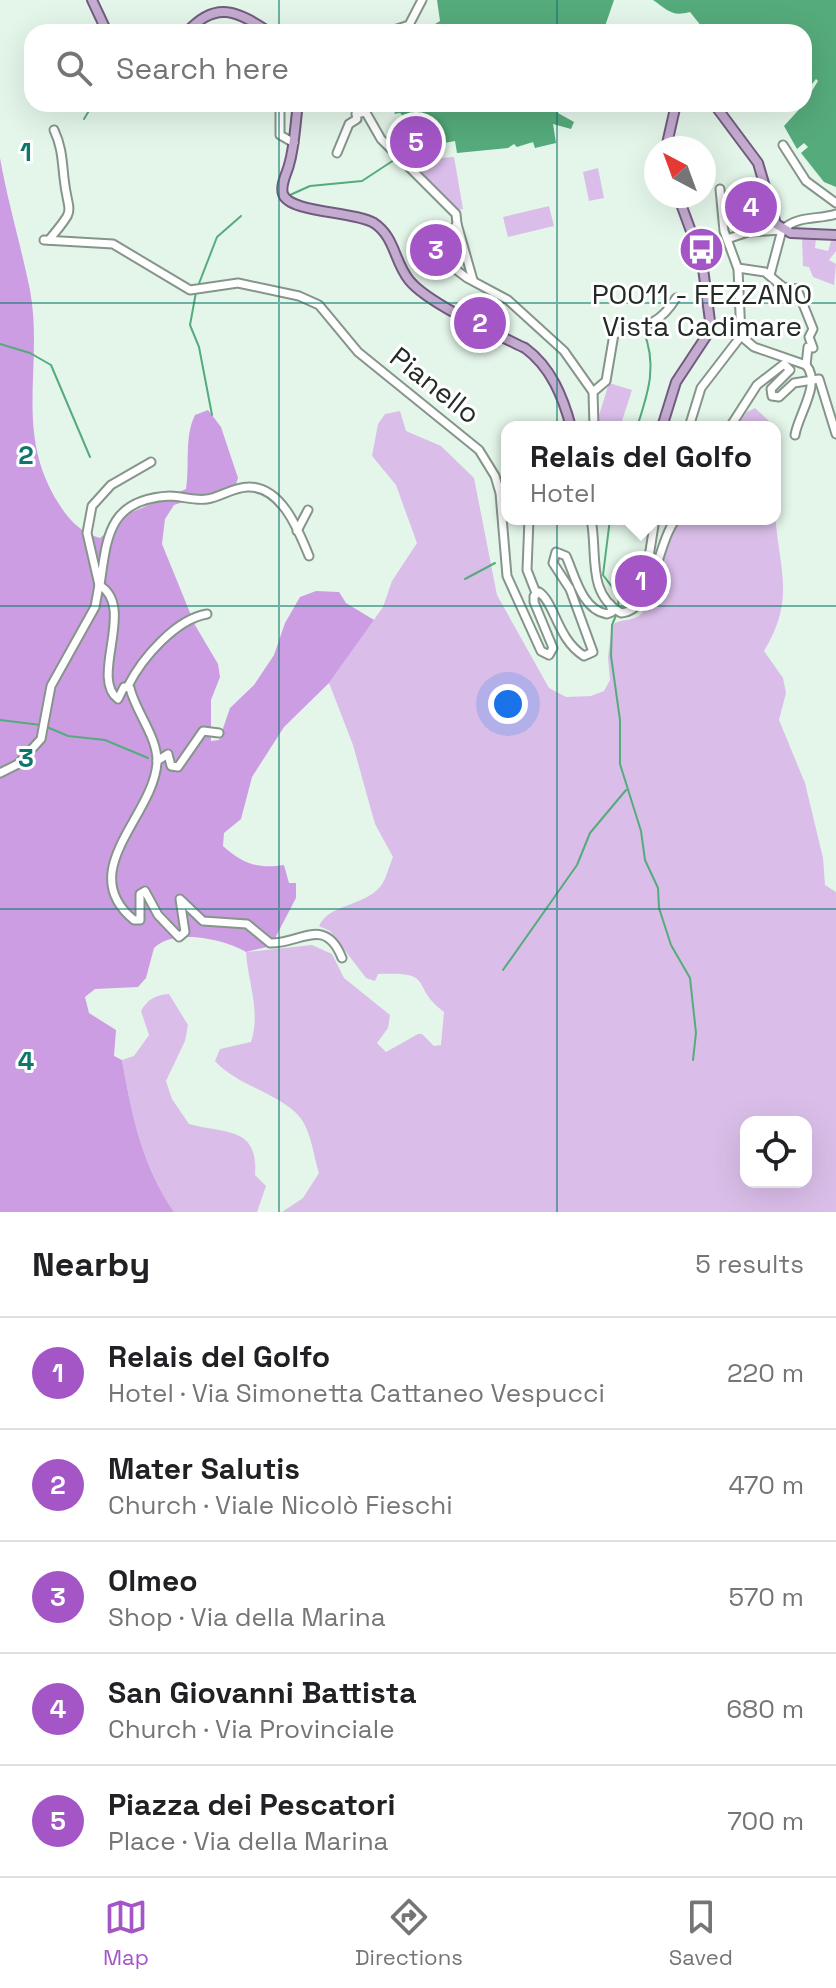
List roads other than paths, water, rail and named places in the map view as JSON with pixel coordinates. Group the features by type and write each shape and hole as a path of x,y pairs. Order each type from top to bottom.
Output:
{"main road":[{"path":"92,0 103,24"},
{"path":"194,24 218,9 237,11 257,24"},
{"path":"297,112 294,143 282,188 288,201 306,209 356,215 377,225 393,244 403,271 416,287 525,348 541,361 558,389 569,421"},
{"path":"669,136 674,112"},
{"path":"720,112 758,163 773,217 782,230 836,235"},
{"path":"664,421 676,382 707,335 710,321 702,261 682,208"}],"street":[{"path":"410,24 422,0"},
{"path":"280,112 280,135 294,143"},
{"path":"337,153 349,124 357,119 358,112"},
{"path":"365,112 381,139"},
{"path":"357,119 453,208 474,282"},
{"name":"Pianello","path":"54,130 62,150 64,182 71,205 66,219 47,240 113,244 190,290 238,283 299,296 319,305 358,352 479,450 495,476 501,505"},
{"path":"783,145 806,181 836,203"},
{"path":"691,421 701,388 741,336 738,268 730,238 724,231 720,189"},
{"path":"730,238 748,232 782,230 806,217 824,218 836,214"},
{"path":"457,224 443,246 446,262 453,272 508,300 554,339 593,392 594,421"},
{"path":"770,275 782,230"},
{"path":"738,268 770,275 783,287 797,289 813,329 809,337 813,348 808,347 806,365 811,378 795,435"},
{"path":"593,392 606,381 614,334 642,329 664,317 676,298"},
{"path":"741,336 754,347 806,365"},
{"path":"734,421 757,385 784,364 790,370 771,389 774,398 794,383 819,379 836,434"},
{"path":"151,462 104,490 92,506 87,533 99,585 107,592 115,621 108,677 112,694 118,699 140,667 172,633 189,619 207,614"},
{"path":"0,773 18,764 41,739 51,686 90,618 107,533 115,519 134,506 166,496 208,499 248,487 267,490 288,514 309,556"},
{"path":"297,531 308,510"},
{"name":"Pianello","path":"503,525 507,576 533,638 549,655 553,648 534,602 536,593"},
{"path":"529,525 527,570 536,593 547,598 555,622 584,656 591,655 592,642 570,589 553,563 553,555 559,551 566,556 578,585 593,608 607,614 612,612 595,579 591,525"},
{"path":"653,572 648,563 654,525"},
{"path":"610,604 621,613 635,610 645,598 672,525"},
{"path":"128,686 156,749 157,761 152,786 112,869 114,895 125,911 140,920 140,894 146,891 158,915 179,937 185,932 180,899 203,921 247,924 270,943 317,934 326,936 335,944 342,958"},
{"path":"157,761 168,754 171,766 178,767 203,731 219,733"}],"waterway":[{"path":"84,119 88,112"},
{"path":"290,195 310,186 362,181 394,160"},
{"path":"198,286 217,237 241,216"},
{"path":"196,292 190,325 199,347 212,415"},
{"path":"639,421 651,367 643,330"},
{"path":"0,344 30,353 51,365 90,457"},
{"path":"609,525 603,575 619,596 618,607"},
{"path":"465,579 495,563"},
{"path":"617,613 612,625 611,656 620,720 620,764 641,831 645,860 658,888 659,908 671,945 690,978 696,1033 693,1060"},
{"path":"0,720 41,725"},
{"path":"47,727 68,736 105,740 148,758"},
{"path":"503,970 577,865 590,833 626,790"}],"place":[{"name":"Piazza dei Pescatori","path":"416,142"},
{"name":"San Giovanni Battista","path":"751,207"},
{"name":"Olmeo","path":"436,250"},
{"name":"PO011 - FEZZANO Vista Cadimare","path":"702,250"},
{"name":"Mater Salutis","path":"480,323"},
{"name":"Relais del Golfo","path":"641,581"}]}
